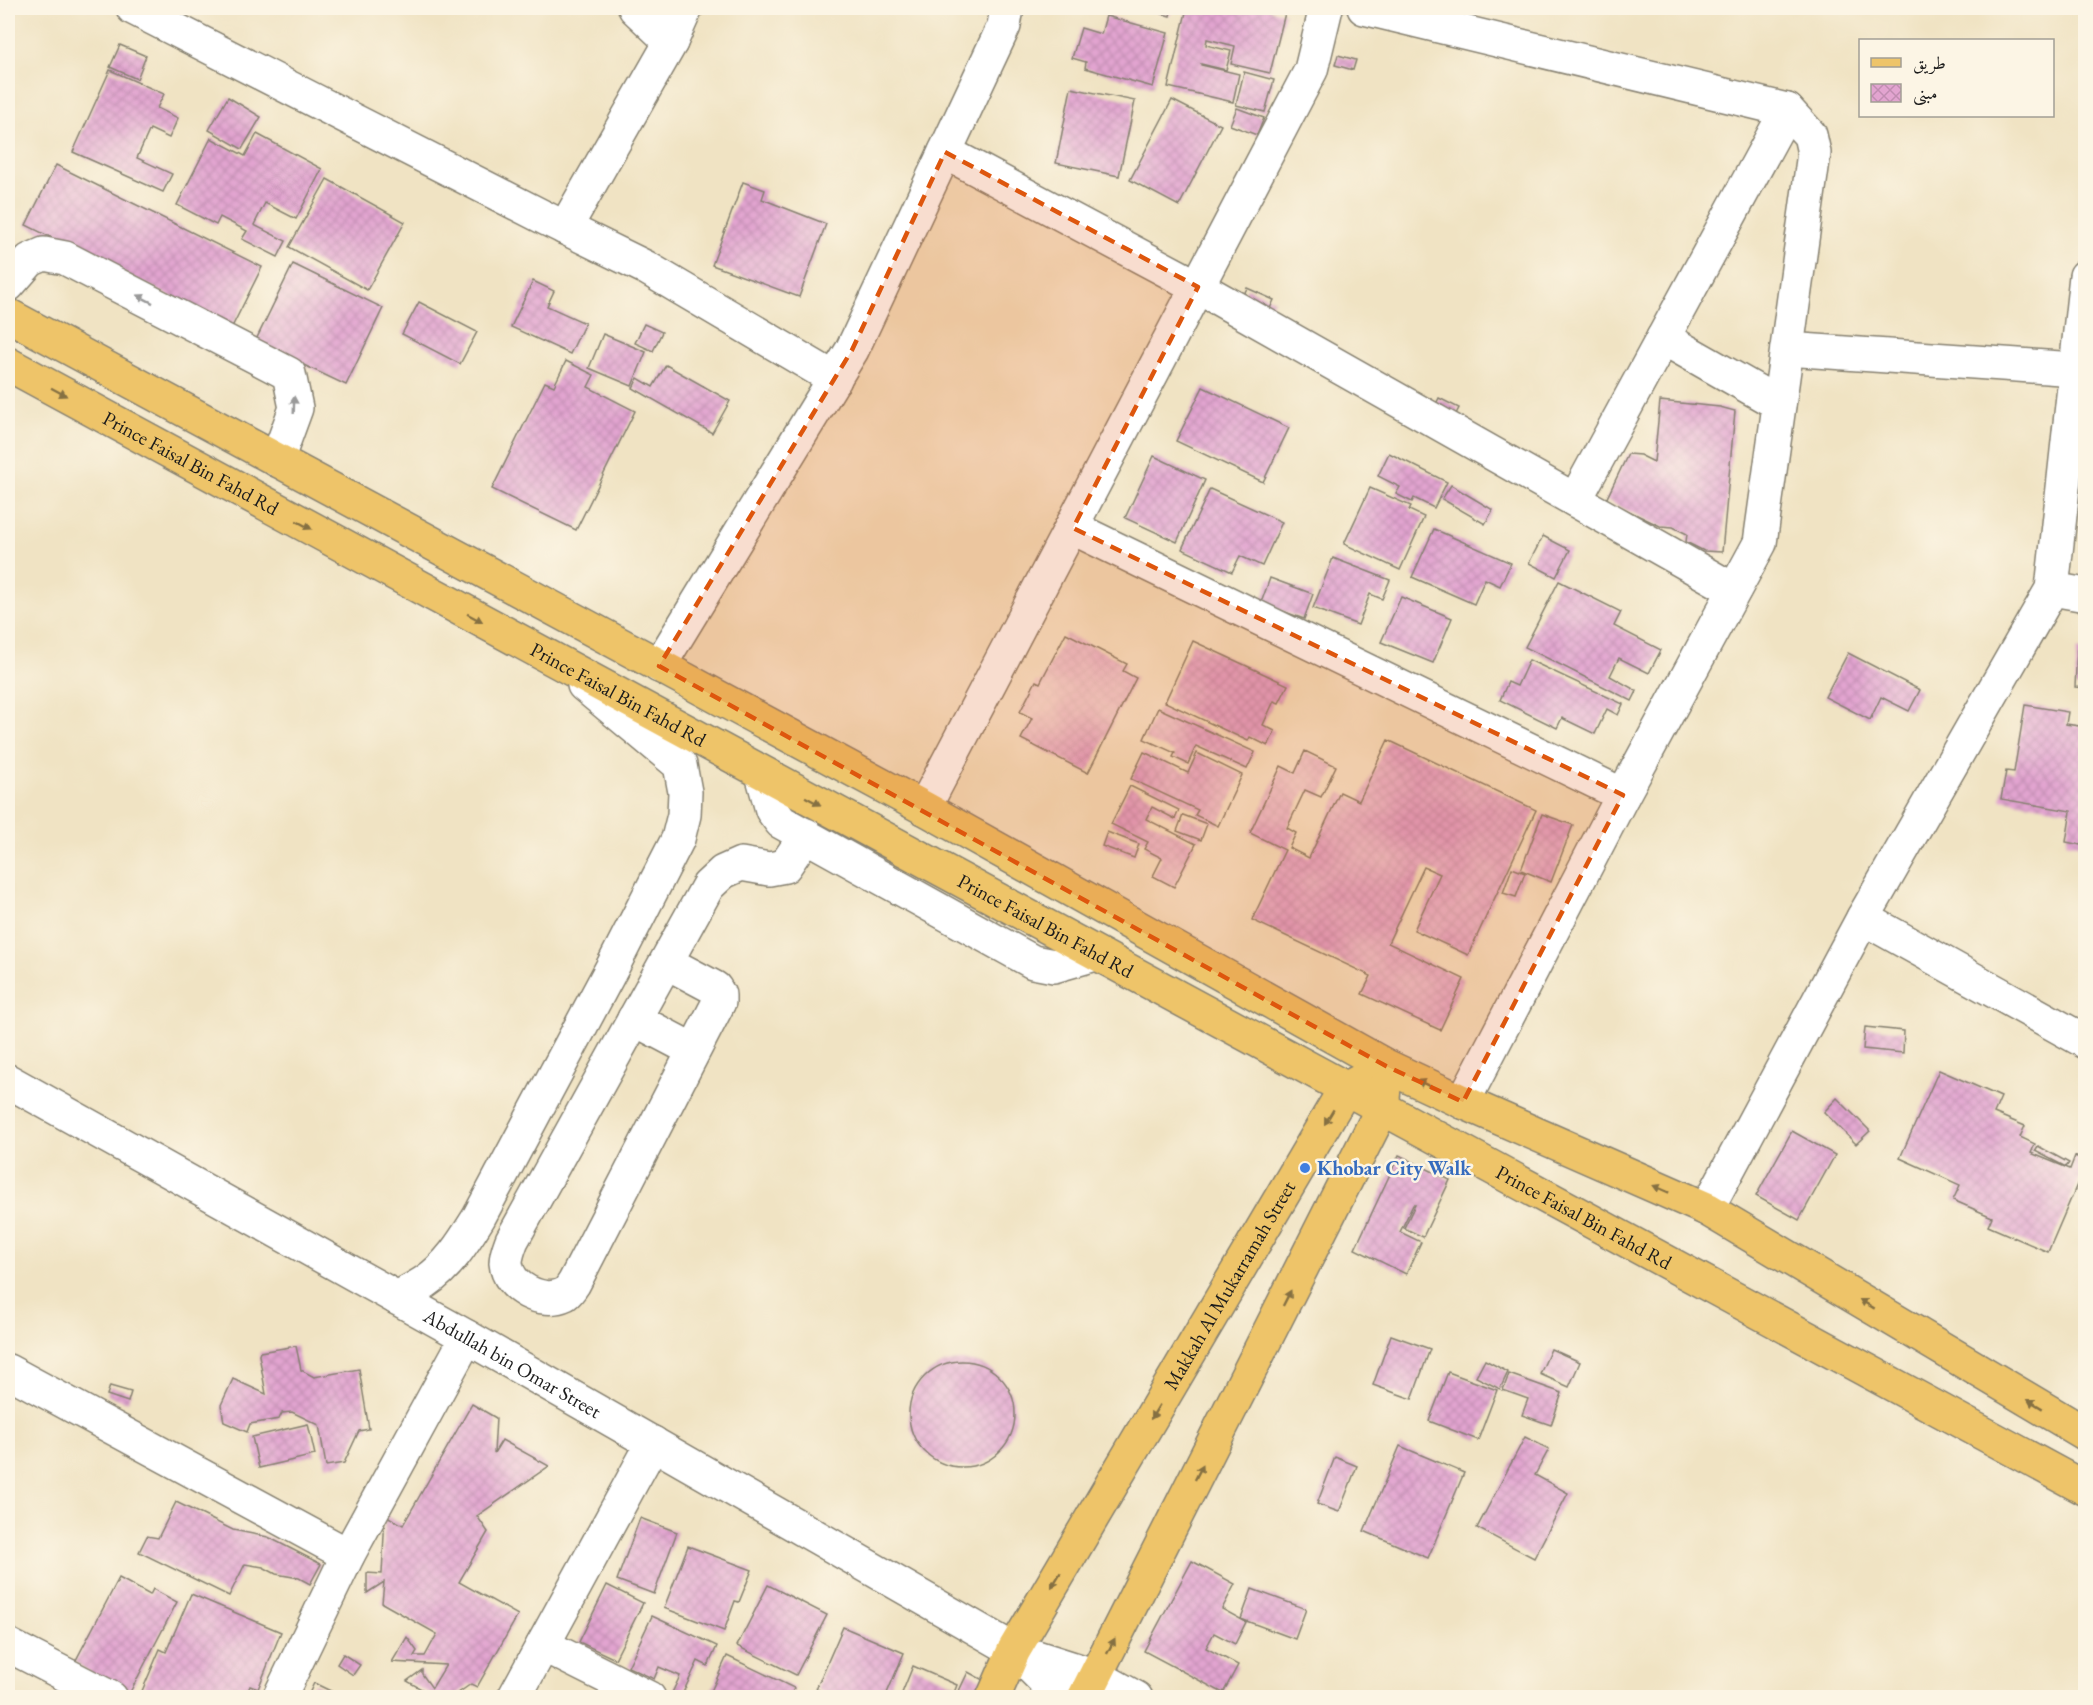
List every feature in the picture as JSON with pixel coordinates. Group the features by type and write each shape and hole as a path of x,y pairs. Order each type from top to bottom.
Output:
{"main road":[{"path":"8,315 924,808 1386,1066 1462,1102 1707,1209 2085,1434"},
{"name":"Prince Faisal Bin Fahd Rd","path":"8,364 2085,1489"},
{"path":"1090,1687 1382,1109 1386,1066"},
{"name":"Makkah Al Mukarramah Street","path":"993,1698 1014,1650 1346,1089 1386,1066"}],"street":[{"path":"133,8 645,267 836,379"},
{"path":"635,8 671,42"},
{"path":"565,228 671,42 686,8"},
{"path":"659,666 852,351 1004,26 1007,8"},
{"path":"924,808 1073,528 1311,70 1326,8"},
{"path":"1364,8 1787,110 1810,135 1814,153 1760,543 1623,795 1462,1102"},
{"path":"1575,500 1787,110"},
{"path":"945,152 1198,287 1734,590"},
{"path":"8,285 30,260 44,254 64,258 289,374 297,408 277,460"},
{"path":"1707,1209 1863,918 2052,590 2075,369 2083,319 2085,276"},
{"path":"1663,338 1779,404"},
{"path":"1787,349 2075,369"},
{"path":"1073,528 1623,795"},
{"path":"2052,590 2085,595"},
{"path":"397,1298 426,1281 443,1266 460,1248 479,1217 678,839 684,815 685,792 680,765 559,664"},
{"path":"762,774 772,810 781,822 1033,962 1054,966 1096,954"},
{"path":"666,962 715,988 719,995 719,1002 574,1283 565,1293 542,1298 516,1286 510,1278 506,1256 512,1240 708,886 723,872 741,864 769,869 785,866 806,836"},
{"path":"1863,918 2085,1042"},
{"path":"634,1019 693,1050"},
{"name":"Abdullah bin Omar Street","path":"8,1081 467,1337 1014,1650 1090,1687 1136,1698"},
{"path":"279,1698 348,1555 467,1337"},
{"path":"8,1371 348,1555"},
{"path":"514,1698 653,1443"},
{"path":"543,1645 649,1698"},
{"path":"8,1646 111,1698"},
{"name":"Abdullah bin Omar Street","path":"1014,1650 1062,1698"}],"highlighted area":[{"path":"945,152 1198,287 1073,528 1623,795 1463,1102 1386,1066 659,666 852,350"}],"building":[{"path":"1143,8 1172,8 1170,16"},
{"path":"1187,8 1271,8 1270,10 1285,13 1270,73 1231,64 1235,46 1207,39 1206,45 1231,51 1226,70 1201,65 1239,74 1233,102 1168,87"},
{"path":"1106,16 1168,33 1153,87 1085,68 1086,62 1072,58 1081,28 1101,34"},
{"path":"120,45 146,56 137,79 110,67"},
{"path":"1338,55 1356,60 1353,70 1335,65"},
{"path":"110,70 164,94 157,108 178,118 169,138 150,129 137,158 172,174 163,192 73,152"},
{"path":"1244,72 1274,80 1265,112 1236,105"},
{"path":"1071,88 1135,101 1119,176 1056,163"},
{"path":"228,97 261,117 242,149 209,130"},
{"path":"1172,100 1221,125 1179,206 1130,180"},
{"path":"1237,108 1264,118 1257,135 1230,125"},
{"path":"257,134 322,169 296,219 265,203 254,225 286,241 278,257 242,239 247,231 220,217 216,225 177,205 211,138 245,156"},
{"path":"56,165 262,267 232,327 26,225"},
{"path":"327,179 405,222 367,290 289,247"},
{"path":"743,182 765,190 762,199 826,224 799,297 712,265"},
{"path":"293,264 383,308 346,385 255,342"},
{"path":"533,281 554,291 547,306 585,323 570,354 511,327"},
{"path":"1247,288 1274,300 1267,315 1240,303"},
{"path":"419,302 477,332 460,364 402,334"},
{"path":"644,324 662,332 653,351 635,343"},
{"path":"603,334 646,352 632,386 589,368"},
{"path":"566,361 594,375 588,387 635,411 576,530 492,489 545,382 554,386"},
{"path":"666,365 730,401 712,433 633,388 638,378 653,387"},
{"path":"1203,387 1289,428 1263,482 1176,441"},
{"path":"1439,398 1459,408 1451,424 1431,414"},
{"path":"1660,401 1720,407 1735,411 1722,552 1704,551 1686,542 1687,534 1673,527 1660,526 1606,500 1628,454 1640,455 1654,462"},
{"path":"1389,453 1447,482 1434,508 1414,498 1412,502 1396,494 1400,487 1378,476"},
{"path":"1154,456 1205,480 1177,542 1125,518"},
{"path":"1451,485 1493,510 1485,524 1442,499"},
{"path":"1370,488 1411,506 1409,510 1424,517 1400,570 1344,544"},
{"path":"1210,489 1282,522 1262,566 1240,556 1232,572 1182,549"},
{"path":"1434,529 1511,563 1500,586 1485,579 1474,604 1412,577"},
{"path":"1543,536 1570,550 1556,577 1529,563"},
{"path":"1333,558 1390,580 1382,599 1370,594 1358,625 1313,608"},
{"path":"1270,578 1313,594 1304,619 1261,603"},
{"path":"1559,581 1621,612 1614,626 1661,650 1649,673 1619,658 1610,676 1637,691 1632,701 1525,647"},
{"path":"1401,597 1452,618 1433,663 1381,642"},
{"path":"1066,633 1127,664 1123,671 1136,678 1088,773 1021,739 1032,718 1020,712 1036,681 1040,683"},
{"path":"1193,641 1288,685 1279,703 1274,701 1263,725 1275,731 1268,746 1250,737 1248,741 1165,702"},
{"path":"2077,650 2086,651 2086,688 2075,687"},
{"path":"1848,653 1920,690 1909,711 1881,697 1870,720 1825,697"},
{"path":"1529,660 1623,704 1618,715 1607,709 1595,734 1562,718 1557,728 1500,700 1508,682 1517,686"},
{"path":"2025,705 2068,712 2066,724 2086,727 2086,846 2066,842 2071,811 2001,799 2006,771 2014,772"},
{"path":"1158,708 1255,752 1247,769 1196,746 1188,764 1173,757 1175,753 1144,739"},
{"path":"1388,740 1536,810 1468,955 1414,930 1440,874 1424,867 1388,943 1464,979 1440,1030 1362,994 1371,976 1252,920 1285,850 1250,833 1281,766 1295,773 1305,751 1336,766 1321,797 1305,790 1287,828 1296,833 1289,848 1309,858 1340,792 1359,801"},
{"path":"1144,752 1188,773 1197,753 1242,775 1218,826 1195,815 1198,810 1131,779"},
{"path":"1130,786 1179,810 1175,819 1152,807 1146,819 1196,844 1174,887 1153,876 1162,858 1144,849 1148,842 1111,824"},
{"path":"1542,814 1573,825 1551,882 1521,870"},
{"path":"1183,815 1207,824 1201,840 1177,831"},
{"path":"1107,832 1139,844 1134,858 1102,846"},
{"path":"1512,868 1525,873 1516,897 1503,893"},
{"path":"1865,1027 1904,1031 1903,1053 1863,1049"},
{"path":"1939,1070 2001,1097 1994,1113 2025,1126 2020,1137 2035,1144 2031,1153 2070,1169 2075,1156 2086,1161 2086,1183 2079,1180 2048,1252 1988,1226 1992,1217 1953,1200 1960,1185 1900,1158"},
{"path":"1837,1098 1870,1131 1856,1144 1824,1112"},
{"path":"1792,1131 1835,1155 1799,1220 1756,1196"},
{"path":"2038,1146 2069,1163 2066,1167 2035,1151"},
{"path":"1399,1155 1450,1180 1423,1237 1404,1228 1415,1205 1400,1232 1421,1242 1406,1274 1355,1249"},
{"path":"1391,1335 1430,1349 1412,1399 1373,1385"},
{"path":"296,1346 301,1370 314,1377 359,1369 369,1429 359,1431 344,1463 326,1466 319,1425 292,1412 282,1413 279,1419 250,1424 247,1432 224,1422 221,1405 233,1379 266,1394 260,1352"},
{"path":"1551,1349 1580,1362 1569,1387 1540,1374"},
{"path":"1485,1360 1508,1372 1500,1389 1476,1377"},
{"path":"962,1361 982,1365 1000,1376 1011,1394 1015,1414 1011,1434 1000,1452 982,1463 962,1467 942,1463 924,1452 913,1434 909,1414 913,1394 924,1376 942,1365"},
{"path":"1448,1372 1497,1390 1478,1440 1429,1421"},
{"path":"1509,1374 1562,1393 1551,1425 1522,1415 1528,1399 1503,1390"},
{"path":"110,1386 131,1392 128,1402 107,1395"},
{"path":"472,1404 496,1418 494,1453 502,1440 549,1466 477,1516 488,1532 459,1582 518,1615 477,1687 471,1684 451,1698 437,1698 407,1681 422,1670 422,1674 432,1688 446,1665 392,1662 407,1637 417,1651 414,1656 425,1656 437,1634 382,1603 384,1582 367,1593 367,1573 382,1574 385,1515 403,1525"},
{"path":"308,1424 315,1455 259,1468 252,1437"},
{"path":"1525,1437 1549,1449 1535,1475 1568,1493 1534,1558 1477,1528"},
{"path":"1400,1446 1464,1473 1428,1558 1364,1531"},
{"path":"1335,1457 1357,1466 1339,1512 1317,1504"},
{"path":"176,1502 233,1530 268,1537 321,1564 310,1584 299,1578 276,1574 263,1567 245,1564 229,1596 139,1552 147,1536 158,1538"},
{"path":"640,1518 677,1532 654,1594 617,1580"},
{"path":"688,1546 752,1570 739,1602 735,1601 724,1631 664,1608"},
{"path":"1192,1561 1235,1584 1222,1609 1246,1622 1235,1644 1214,1633 1206,1648 1238,1665 1223,1693 1144,1651"},
{"path":"119,1578 150,1595 153,1589 177,1602 127,1698 75,1662"},
{"path":"607,1585 643,1603 615,1659 579,1642"},
{"path":"768,1585 827,1615 796,1675 737,1646"},
{"path":"1252,1589 1306,1609 1295,1639 1241,1619"},
{"path":"191,1594 281,1632 258,1689 250,1686 245,1698 139,1698 160,1649 166,1652"},
{"path":"652,1616 717,1646 708,1666 698,1661 681,1697 672,1693 680,1676 659,1667 654,1679 628,1667"},
{"path":"843,1627 904,1653 885,1698 835,1698 816,1689"},
{"path":"343,1654 360,1665 353,1675 337,1664"},
{"path":"727,1656 794,1688 790,1698 708,1698"},
{"path":"913,1666 957,1685 952,1698 900,1698"},
{"path":"968,1672 983,1680 974,1698 959,1691"},
{"path":"314,1683 345,1698 307,1698"}],"place":[{"name":"Khobar City Walk","path":"1305,1168"}]}
